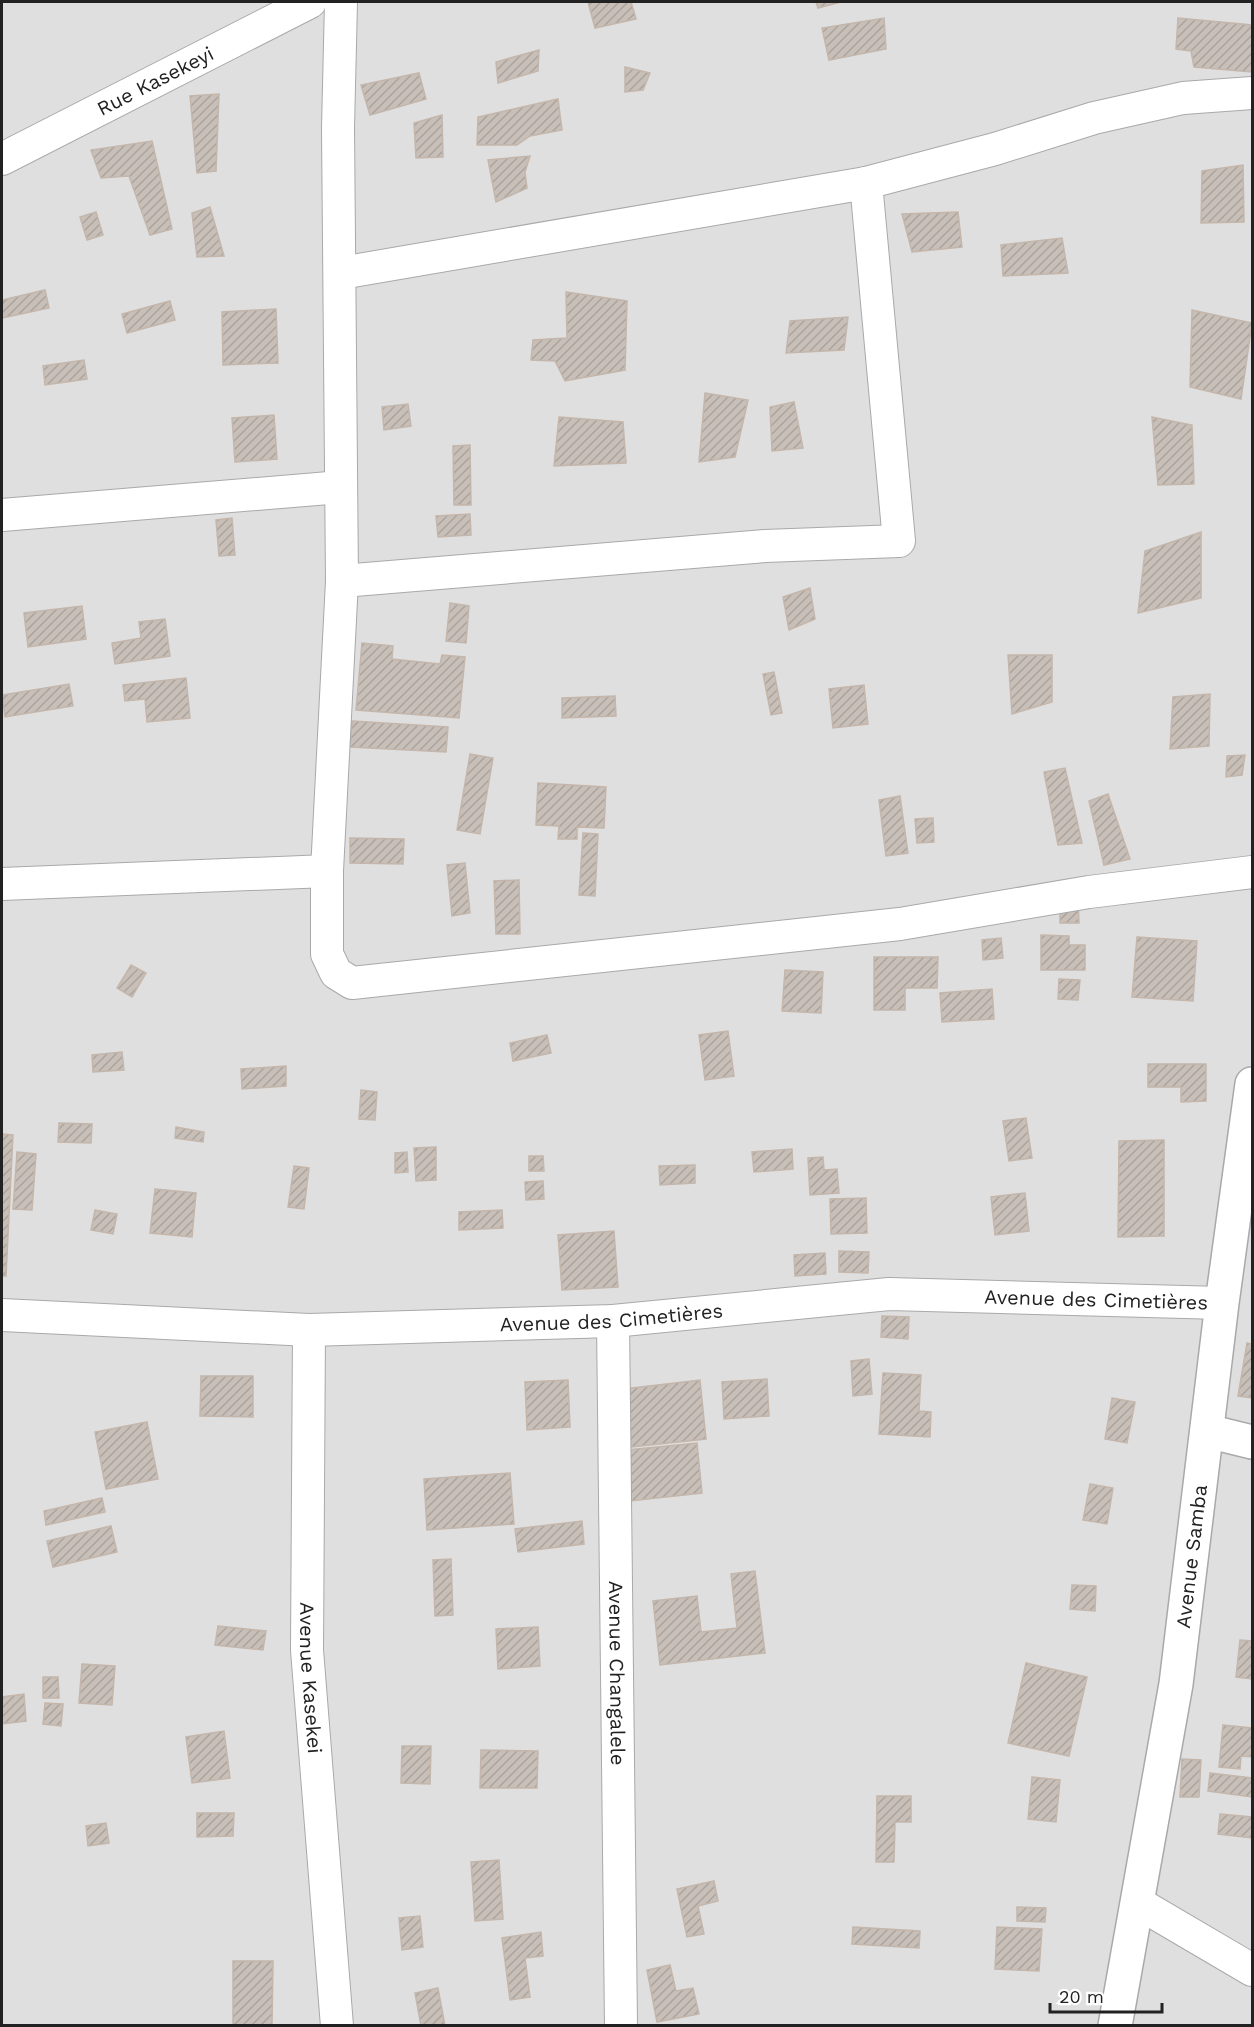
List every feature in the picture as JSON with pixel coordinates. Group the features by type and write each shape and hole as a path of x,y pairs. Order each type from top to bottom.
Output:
{"street":[{"name":"Rue Kasekeyi","path":"2,159 310,2"},
{"path":"341,2 338,128 342,581 327,871 327,954 336,973 352,983 900,924 1089,892 1252,872"},
{"path":"340,273 866,183 995,149 1094,118 1183,98 1252,93"},
{"path":"342,581 765,546 899,541 866,183"},
{"path":"2,515 341,487"},
{"path":"2,884 327,871"},
{"name":"Avenue Samba","path":"1113,2025 1138,1903 1176,1684 1222,1303 1252,1084"},
{"name":"Avenue des Cimetières","path":"2,1315 309,1330 613,1321 889,1294 1222,1303"},
{"name":"Avenue Changalele","path":"613,1321 621,2025"},
{"name":"Avenue Kasekei","path":"309,1330 307,1650 337,2025"},
{"path":"1207,1431 1252,1442"},
{"path":"1138,1903 1252,1970"}],"shaded area":[{"path":"2,2 1252,2 1252,2025 2,2025"}],"building":[{"path":"588,2 631,2 636,19 595,28"},
{"path":"816,2 841,2 818,8"},
{"path":"884,18 886,49 829,60 822,28"},
{"path":"1178,18 1252,25 1252,72 1194,67 1191,51 1176,49"},
{"path":"539,50 538,71 498,83 496,62"},
{"path":"625,67 650,73 643,90 625,92"},
{"path":"419,73 426,99 370,115 361,85"},
{"path":"219,94 216,171 197,173 190,96"},
{"path":"558,99 562,130 530,136 517,145 477,145 478,117"},
{"path":"442,115 443,157 416,158 414,123"},
{"path":"152,141 172,229 150,235 129,176 101,178 91,150"},
{"path":"530,156 525,172 527,188 496,202 488,160"},
{"path":"1243,165 1244,222 1201,223 1202,171"},
{"path":"210,207 224,256 197,257 192,213"},
{"path":"96,212 103,235 87,240 80,217"},
{"path":"958,212 962,247 912,252 902,214"},
{"path":"1062,238 1068,273 1003,276 1001,245"},
{"path":"45,290 49,308 2,318 2,300"},
{"path":"566,292 627,301 625,370 565,381 555,361 531,360 533,340 567,338"},
{"path":"170,301 175,320 127,333 122,314"},
{"path":"276,309 278,363 223,365 222,312"},
{"path":"1192,310 1252,323 1241,399 1190,387"},
{"path":"848,317 844,350 786,353 790,321"},
{"path":"84,360 87,379 45,385 43,366"},
{"path":"705,393 748,400 735,457 699,462"},
{"path":"794,402 803,448 772,451 770,407"},
{"path":"408,404 411,426 384,430 382,407"},
{"path":"274,415 277,459 235,462 232,418"},
{"path":"559,417 623,422 626,463 554,466"},
{"path":"1152,417 1192,425 1194,484 1158,485"},
{"path":"470,445 471,505 454,505 453,446"},
{"path":"470,514 471,535 438,537 436,516"},
{"path":"232,518 235,555 219,556 216,520"},
{"path":"1201,532 1201,598 1138,613 1145,551"},
{"path":"810,588 815,619 789,630 783,597"},
{"path":"450,603 469,606 466,643 446,641"},
{"path":"82,606 86,639 28,647 24,613"},
{"path":"165,619 170,656 115,664 112,643 141,638 139,622"},
{"path":"362,643 393,646 392,659 440,664 442,655 465,657 459,718 356,710"},
{"path":"1008,655 1052,655 1052,702 1012,714"},
{"path":"774,672 782,713 771,715 763,674"},
{"path":"186,678 190,718 147,722 145,699 125,701 123,685"},
{"path":"69,684 73,706 5,717 2,695"},
{"path":"864,685 868,724 833,728 829,689"},
{"path":"1210,694 1209,746 1170,749 1173,697"},
{"path":"615,696 616,716 562,718 562,698"},
{"path":"352,721 448,727 446,752 350,747"},
{"path":"470,754 493,758 480,834 457,830"},
{"path":"1245,755 1242,775 1226,777 1227,756"},
{"path":"1065,768 1082,843 1058,845 1044,772"},
{"path":"538,783 606,787 604,828 577,827 577,839 558,839 559,826 536,825"},
{"path":"1108,794 1130,859 1104,865 1089,801"},
{"path":"900,796 908,853 886,856 879,800"},
{"path":"933,818 934,842 917,843 915,819"},
{"path":"583,833 598,834 595,896 579,895"},
{"path":"350,838 404,839 403,864 350,863"},
{"path":"465,863 470,913 452,916 447,865"},
{"path":"519,880 520,934 496,934 494,881"},
{"path":"1060,900 1078,900 1079,923 1060,923"},
{"path":"1041,935 1069,936 1069,945 1085,945 1085,970 1041,970"},
{"path":"1137,937 1197,941 1193,1001 1132,997"},
{"path":"1001,938 1003,958 983,960 982,940"},
{"path":"874,957 938,957 937,988 905,988 905,1010 874,1010"},
{"path":"131,965 146,973 132,997 117,988"},
{"path":"785,970 823,972 821,1013 782,1011"},
{"path":"1059,979 1080,980 1078,1000 1058,999"},
{"path":"992,989 994,1019 942,1022 940,993"},
{"path":"728,1031 734,1076 705,1080 699,1035"},
{"path":"547,1035 551,1053 513,1061 510,1043"},
{"path":"122,1052 124,1070 93,1072 92,1055"},
{"path":"1148,1064 1206,1064 1206,1101 1181,1102 1181,1087 1148,1087"},
{"path":"286,1066 286,1086 242,1089 241,1069"},
{"path":"361,1090 377,1092 375,1120 359,1119"},
{"path":"1026,1118 1032,1158 1009,1161 1003,1121"},
{"path":"59,1123 92,1124 91,1143 58,1142"},
{"path":"176,1127 204,1132 203,1142 175,1138"},
{"path":"2,1134 13,1135 6,1276 2,1276"},
{"path":"1164,1140 1164,1236 1118,1237 1119,1141"},
{"path":"436,1147 436,1180 416,1181 414,1148"},
{"path":"792,1149 793,1169 754,1172 752,1152"},
{"path":"17,1152 36,1154 32,1210 13,1209"},
{"path":"407,1152 408,1172 395,1173 395,1153"},
{"path":"529,1156 543,1156 544,1171 529,1171"},
{"path":"823,1157 824,1170 837,1169 839,1193 810,1195 808,1158"},
{"path":"695,1165 695,1183 660,1185 659,1166"},
{"path":"294,1166 309,1168 304,1209 288,1207"},
{"path":"543,1181 544,1199 526,1200 525,1182"},
{"path":"155,1189 196,1193 192,1237 150,1233"},
{"path":"1025,1193 1029,1231 995,1235 991,1197"},
{"path":"866,1198 867,1233 831,1234 830,1199"},
{"path":"95,1210 117,1214 113,1234 91,1230"},
{"path":"502,1210 503,1228 459,1230 459,1212"},
{"path":"614,1231 618,1287 562,1290 558,1235"},
{"path":"839,1251 869,1252 868,1273 839,1272"},
{"path":"825,1253 826,1274 795,1276 794,1255"},
{"path":"882,1316 909,1317 908,1339 881,1337"},
{"path":"1247,1343 1252,1344 1252,1398 1238,1396"},
{"path":"869,1359 872,1394 853,1396 851,1361"},
{"path":"883,1373 921,1375 919,1411 931,1412 930,1437 879,1434"},
{"path":"201,1376 253,1376 253,1417 200,1416"},
{"path":"767,1379 769,1416 724,1419 722,1382"},
{"path":"568,1380 570,1427 527,1430 525,1382"},
{"path":"700,1380 706,1439 622,1448 615,1390"},
{"path":"1112,1398 1135,1402 1127,1443 1105,1439"},
{"path":"147,1422 158,1479 106,1489 95,1432"},
{"path":"697,1443 702,1493 621,1502 617,1451"},
{"path":"510,1473 514,1524 427,1530 424,1479"},
{"path":"1090,1484 1113,1488 1107,1524 1083,1520"},
{"path":"102,1498 105,1512 46,1525 44,1511"},
{"path":"582,1521 584,1544 518,1552 515,1529"},
{"path":"111,1526 117,1552 53,1567 47,1541"},
{"path":"451,1559 453,1615 435,1616 433,1560"},
{"path":"755,1571 765,1653 660,1665 653,1601 697,1596 701,1632 737,1628 731,1574"},
{"path":"1072,1585 1096,1586 1095,1611 1070,1609"},
{"path":"218,1626 266,1631 263,1650 215,1645"},
{"path":"538,1627 540,1666 498,1669 496,1629"},
{"path":"1240,1640 1252,1641 1252,1679 1236,1677"},
{"path":"1026,1663 1087,1677 1069,1756 1008,1743"},
{"path":"82,1664 115,1666 112,1705 79,1703"},
{"path":"43,1677 58,1677 59,1698 43,1698"},
{"path":"24,1694 26,1721 2,1724 2,1697"},
{"path":"45,1703 63,1704 61,1726 43,1724"},
{"path":"1223,1725 1252,1728 1252,1757 1241,1756 1240,1769 1219,1767"},
{"path":"224,1731 230,1778 192,1783 186,1737"},
{"path":"402,1746 431,1746 430,1784 401,1783"},
{"path":"481,1750 538,1751 537,1788 480,1788"},
{"path":"1182,1759 1201,1760 1199,1797 1180,1797"},
{"path":"1210,1773 1252,1778 1252,1797 1208,1791"},
{"path":"1032,1777 1060,1780 1056,1822 1028,1819"},
{"path":"877,1796 911,1796 911,1822 895,1822 894,1862 876,1862"},
{"path":"197,1813 234,1813 233,1836 197,1837"},
{"path":"1220,1814 1252,1817 1252,1838 1218,1834"},
{"path":"106,1823 109,1843 88,1846 86,1826"},
{"path":"499,1860 503,1919 475,1921 471,1862"},
{"path":"714,1881 718,1901 698,1906 704,1934 687,1937 677,1889"},
{"path":"1017,1907 1046,1908 1045,1922 1017,1921"},
{"path":"420,1916 423,1947 402,1950 399,1918"},
{"path":"853,1927 920,1931 919,1948 852,1944"},
{"path":"997,1927 1042,1929 1039,1971 995,1969"},
{"path":"541,1932 543,1956 525,1958 530,1997 510,2000 502,1938"},
{"path":"233,1961 273,1961 272,2025 233,2026"},
{"path":"670,1965 676,1991 693,1988 699,2014 657,2022 647,1970"},
{"path":"438,1988 445,2026 421,2026 415,1993"}]}
